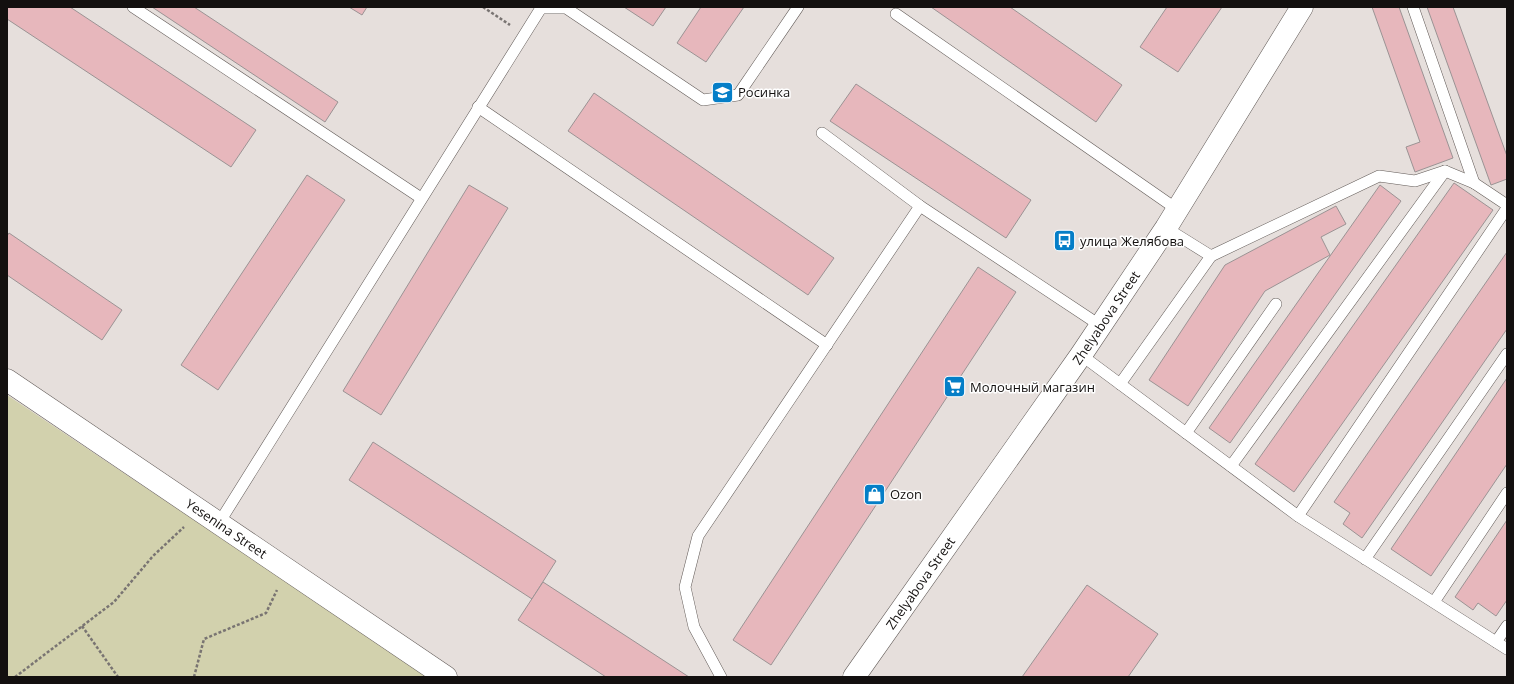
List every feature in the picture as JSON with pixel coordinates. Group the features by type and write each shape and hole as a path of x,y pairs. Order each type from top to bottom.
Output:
{"street":[{"name":"Zhelyabova Street","path":"854,677 1101,326 1178,210 1302,7"},
{"name":"Yesenina Street","path":"7,380 446,677"}],"lane":[{"path":"133,7 421,198"},
{"path":"210,517 421,198 541,8 566,8 704,100 738,95 798,7"},
{"path":"1413,7 1474,183"},
{"path":"896,14 1178,210"},
{"path":"478,107 826,346"},
{"path":"822,133 920,206 1101,326"},
{"path":"1231,466 1445,171"},
{"path":"1120,384 1211,256 1380,176 1415,181 1445,171 1474,183 1507,207 1298,516"},
{"path":"721,677 694,627 685,586 698,536 920,206"},
{"path":"1166,228 1211,256"},
{"path":"1186,433 1276,304"},
{"path":"1365,559 1507,354"},
{"path":"1081,355 1298,516 1507,649"},
{"path":"1434,602 1507,493"},
{"path":"1496,642 1507,626"}],"path":[{"path":"483,7 524,34"},
{"path":"15,677 114,602 153,556 210,517"},
{"path":"194,677 204,639 266,613 279,585"},
{"path":"82,626 118,677"}],"green space":[{"path":"7,395 429,677 7,677"}],"building":[{"path":"7,7 70,7 256,130 231,167 7,19"},
{"path":"152,7 194,7 338,102 325,122"},
{"path":"349,7 367,7 362,15"},
{"path":"624,7 666,7 653,26"},
{"path":"701,7 744,7 706,62 677,43"},
{"path":"931,7 1010,7 1122,85 1096,122"},
{"path":"1167,7 1222,7 1178,72 1140,47"},
{"path":"1372,7 1399,7 1453,158 1415,172 1406,147 1420,142"},
{"path":"1427,7 1453,7 1507,156 1507,179 1491,185"},
{"path":"856,84 1031,200 1006,238 830,121"},
{"path":"594,93 834,258 808,295 568,131"},
{"path":"307,175 345,200 218,390 181,365"},
{"path":"1454,183 1493,210 1294,492 1255,464"},
{"path":"469,185 508,208 381,415 343,391"},
{"path":"1380,185 1401,201 1230,443 1209,428"},
{"path":"1336,206 1346,224 1321,237 1330,255 1265,291 1188,406 1149,380 1225,265"},
{"path":"9,233 122,310 102,340 7,275 7,236"},
{"path":"1507,252 1507,329 1362,538 1343,524 1350,513 1334,502"},
{"path":"978,267 1016,292 771,665 733,640"},
{"path":"1507,378 1507,464 1431,576 1391,549"},
{"path":"373,442 556,561 532,599 349,480"},
{"path":"1507,520 1507,600 1496,616 1478,603 1473,610 1455,597"},
{"path":"543,582 689,677 606,677 518,620"},
{"path":"1087,585 1158,634 1128,677 1022,677"}],"place":[{"name":"Росинка","path":"722,92"},
{"name":"улица Желябова","path":"1064,241"},
{"name":"Молочный магазин","path":"954,387"},
{"name":"Ozon","path":"874,494"}]}
